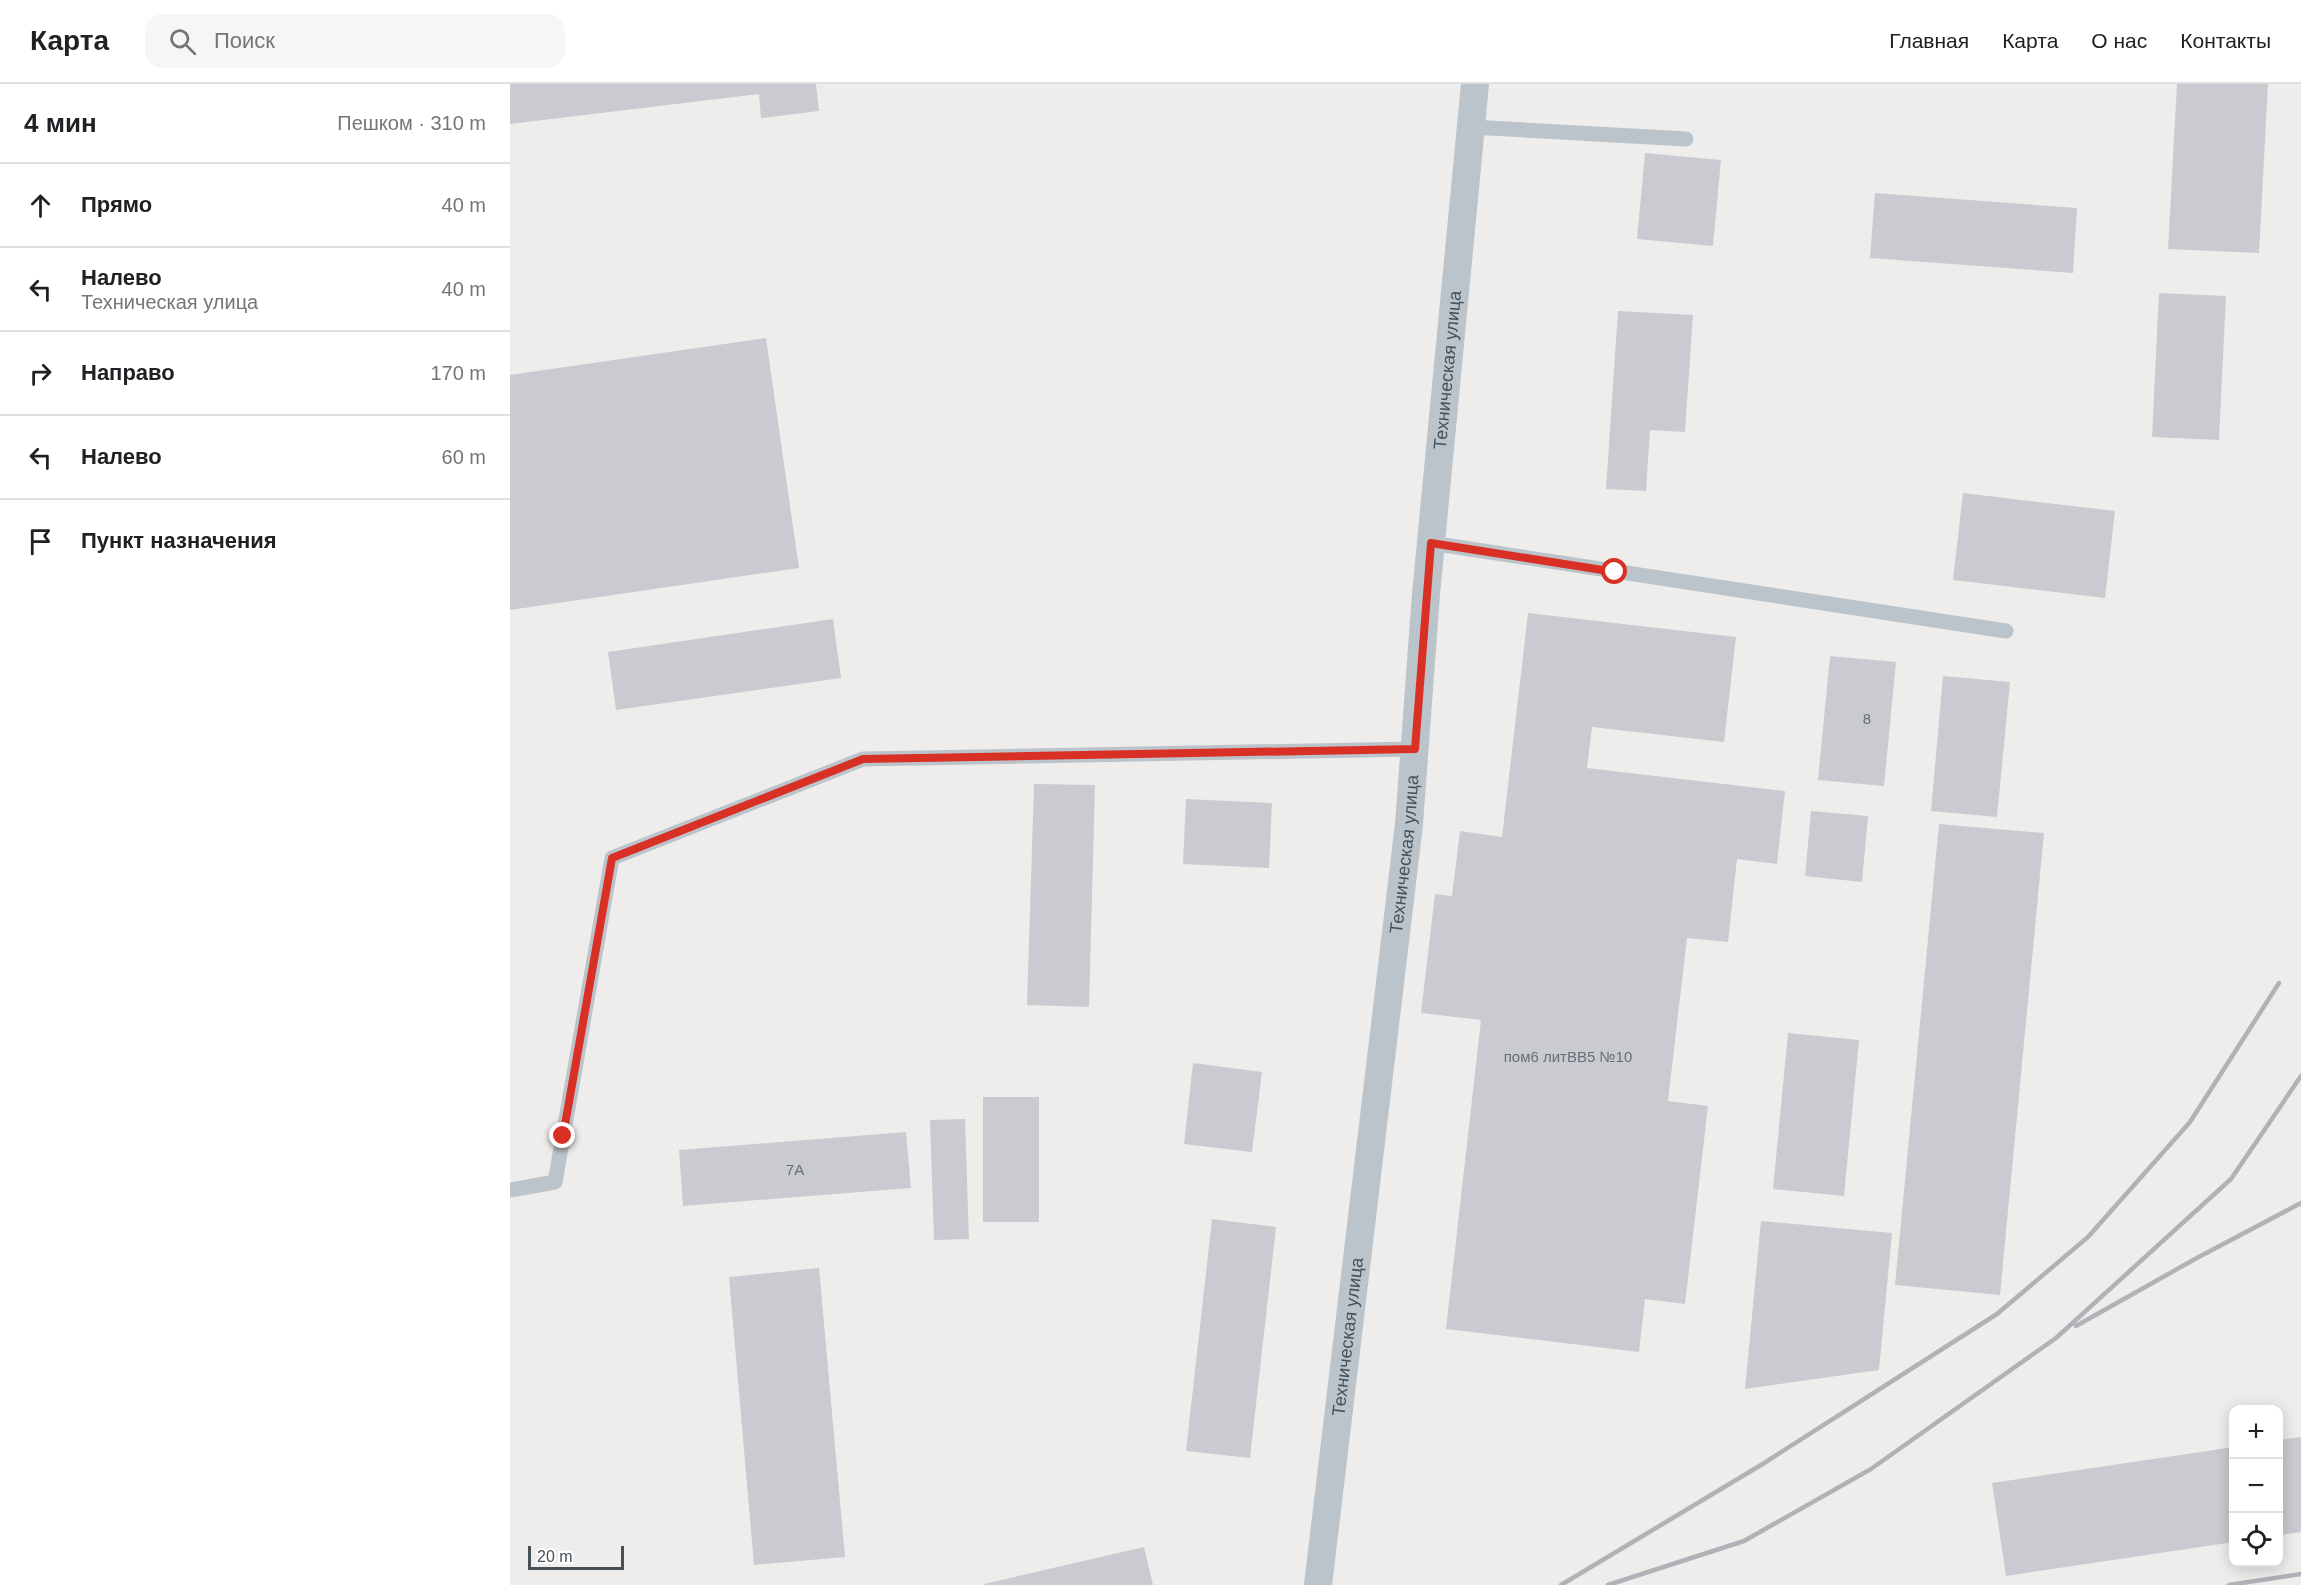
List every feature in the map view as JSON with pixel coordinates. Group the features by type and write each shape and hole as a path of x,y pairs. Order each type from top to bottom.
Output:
{"street":[{"name":"Техническая улица","path":"1318,1585 1408,836 1431,543 1475,84"}],"lane":[{"path":"1471,127 1686,139"},
{"path":"1431,543 2006,631"},
{"path":"510,1190 555,1182 612,858 863,759 1415,749"}],"building":[{"path":"510,84 816,84 819,111 761,118 759,94 510,124"},
{"path":"2177,84 2268,84 2259,253 2168,249"},
{"path":"1645,153 1721,160 1713,246 1637,239"},
{"path":"1875,193 2077,208 2073,273 1870,258"},
{"path":"2159,293 2226,296 2219,440 2152,437"},
{"path":"1618,311 1693,315 1685,432 1650,430 1646,491 1606,489"},
{"path":"766,338 799,568 510,610 510,375"},
{"path":"1963,493 2115,511 2105,598 1953,580"},
{"path":"1528,613 1736,637 1724,742 1592,727 1587,768 1785,791 1777,864 1737,859 1728,942 1687,938 1668,1101 1708,1106 1685,1304 1645,1299 1639,1352 1446,1329 1481,1020 1421,1013 1435,894 1452,896 1460,831 1502,837"},
{"path":"833,619 841,678 616,710 608,652"},
{"path":"1830,656 1896,662 1884,786 1818,780"},
{"path":"1943,676 2010,682 1997,817 1931,811"},
{"path":"1034,784 1095,785 1089,1007 1027,1005"},
{"path":"1186,799 1272,803 1269,868 1183,864"},
{"path":"1811,811 1868,816 1862,882 1805,876"},
{"path":"1939,824 2044,833 2000,1295 1895,1285"},
{"path":"1788,1033 1859,1040 1844,1196 1773,1189"},
{"path":"1193,1063 1262,1072 1252,1152 1184,1144"},
{"path":"983,1097 1039,1097 1039,1222 983,1222"},
{"path":"965,1119 969,1239 934,1240 930,1120"},
{"path":"906,1132 911,1188 683,1206 679,1150"},
{"path":"1212,1219 1276,1227 1250,1458 1186,1451"},
{"path":"1761,1221 1892,1233 1879,1370 1745,1389"},
{"path":"819,1268 845,1557 754,1565 729,1277"},
{"path":"2301,1437 2301,1532 2283,1534 2283,1459 2283,1439"},
{"path":"2229,1448 2229,1543 2006,1576 1992,1483"},
{"path":"1144,1547 1153,1585 984,1585 984,1584"}],"railway":[{"path":"1561,1585 1761,1465 1997,1314 2088,1237 2190,1122 2279,983"},
{"path":"1608,1585 1744,1541 1871,1469 2056,1338 2231,1179 2301,1076"},
{"path":"2076,1326 2301,1203"},
{"path":"2229,1585 2301,1574"}],"route":[{"path":"563,1136 612,858 863,759 1415,749 1431,543 1615,572"}]}
